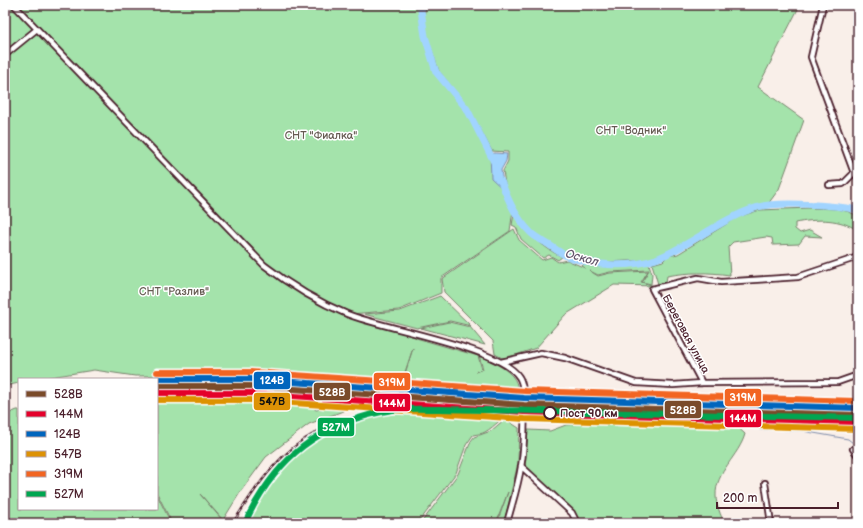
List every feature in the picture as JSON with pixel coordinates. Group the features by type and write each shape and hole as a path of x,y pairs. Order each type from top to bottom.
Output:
{"street":[{"path":"14,5 236,234 264,265 287,283 304,294 348,314 417,334 501,362 520,377 525,393 521,466 507,523"},
{"path":"823,5 812,57 856,172 843,184 829,185"},
{"path":"5,55 36,29"},
{"name":"Береговая улица","path":"702,382 652,289 698,278 721,282 798,277 858,257"},
{"name":"Береговая улица","path":"501,362 541,353 564,358 636,383 673,386 702,382 838,382 858,375"},
{"path":"853,449 858,456"},
{"path":"521,466 572,513 577,523"},
{"path":"765,484 771,523"}],"green space":[{"path":"5,5 10,5 57,50 15,5 423,5 421,10 425,35 436,72 467,109 492,156 513,210 510,231 441,278 441,293 399,310 350,314 417,333 416,338 478,356 482,369 475,372 483,369 479,356 496,364 507,371 515,380 517,385 518,401 470,399 429,393 463,384 428,393 400,390 413,348 398,393 253,375 135,376 94,370 44,378 18,378 18,383 5,386"},
{"name":"СНТ \"Водник\"","path":"426,5 794,5 798,9 758,87 804,120 779,189 768,204 738,212 710,227 682,246 647,260 605,262 569,256 532,233 515,210 506,190 503,171 508,161 508,152 492,151 469,108 439,71 427,35 424,17"},
{"path":"809,208 842,210 858,217 858,221 854,228 840,222 825,220 795,223 795,229 800,233 810,230 822,237 805,236 799,244 773,245 772,238 766,237 733,242 728,247 730,275 698,273 667,276 666,282 658,284 652,264 663,261 668,256 678,254 738,217 760,210"},
{"path":"514,214 535,239 562,257 558,260 549,255 543,258 521,239 516,227 512,225"},
{"path":"514,229 519,240 542,260 551,257 558,262 567,260 585,268 582,266 585,263 607,267 649,264 652,274 651,284 642,282 649,270 610,272 598,275 590,271 598,276 610,273 648,271 641,282 655,286 614,285 565,315 536,348 510,357 502,358 495,354 493,341 444,292 442,279"},
{"path":"440,296 471,326 450,321 417,328 364,314 400,311"},
{"path":"449,322 470,327 485,345 421,328"},
{"path":"244,392 304,401 316,410 344,404 369,405 343,411 309,424 266,457 241,491 223,520 200,494 223,521 222,523 172,523 158,495 158,397"},
{"path":"272,394 302,395 378,402 345,402 317,408 305,400"},
{"path":"18,410 18,510 158,510 158,497 171,523 5,523 5,415"},
{"path":"439,410 520,412 519,419 515,414 506,416 484,433 473,435 466,445 456,473 418,523 245,523 256,500 282,467 300,450 320,437 341,426 364,419 413,411"},
{"path":"505,419 519,428 518,463 504,523 497,523 508,492 496,523 421,523 458,474 474,437 491,431"},
{"path":"606,423 687,427 709,424 734,424 745,434 738,450 719,479 717,487 717,503 724,523 580,523 572,509 525,466 528,430 550,431 566,425"}],"water":[{"path":"490,154 507,154 506,161 501,170 504,190 491,178"}],"waterway":[{"name":"Оскол","path":"423,5 421,10 425,36 436,72 467,109 494,162"},
{"name":"Оскол","path":"501,181 517,215 526,227 538,238 566,256 589,262 612,265 635,264 656,259 682,247 732,218 758,207 779,204 808,204 858,210"},
{"path":"760,430 802,431 848,439 858,447"}],"railway":[{"path":"233,523 267,474 295,446 320,430 347,418 375,411 405,407 435,406 495,410"},
{"path":"490,407 558,409"}],"transit line":[{"name":"319М","path":"157,372 251,372 525,391 858,401"},
{"name":"124В","path":"158,379 250,379 524,398 858,408"},
{"name":"528В","path":"158,386 250,386 524,405 858,415"},
{"name":"144М","path":"158,393 250,393 524,412 858,422"},
{"name":"547В","path":"158,400 250,400 524,419 858,429"},
{"name":"527М","path":"245,523 257,500 271,479 303,446 322,433 344,423 367,415 393,410 439,409 858,418"}],"place":[{"name":"Пост 90 км","path":"550,413"}],"park label":[{"name":"СНТ \"Фиалка\"","path":"321,135"},
{"name":"СНТ \"Разлив\"","path":"174,291"}]}
